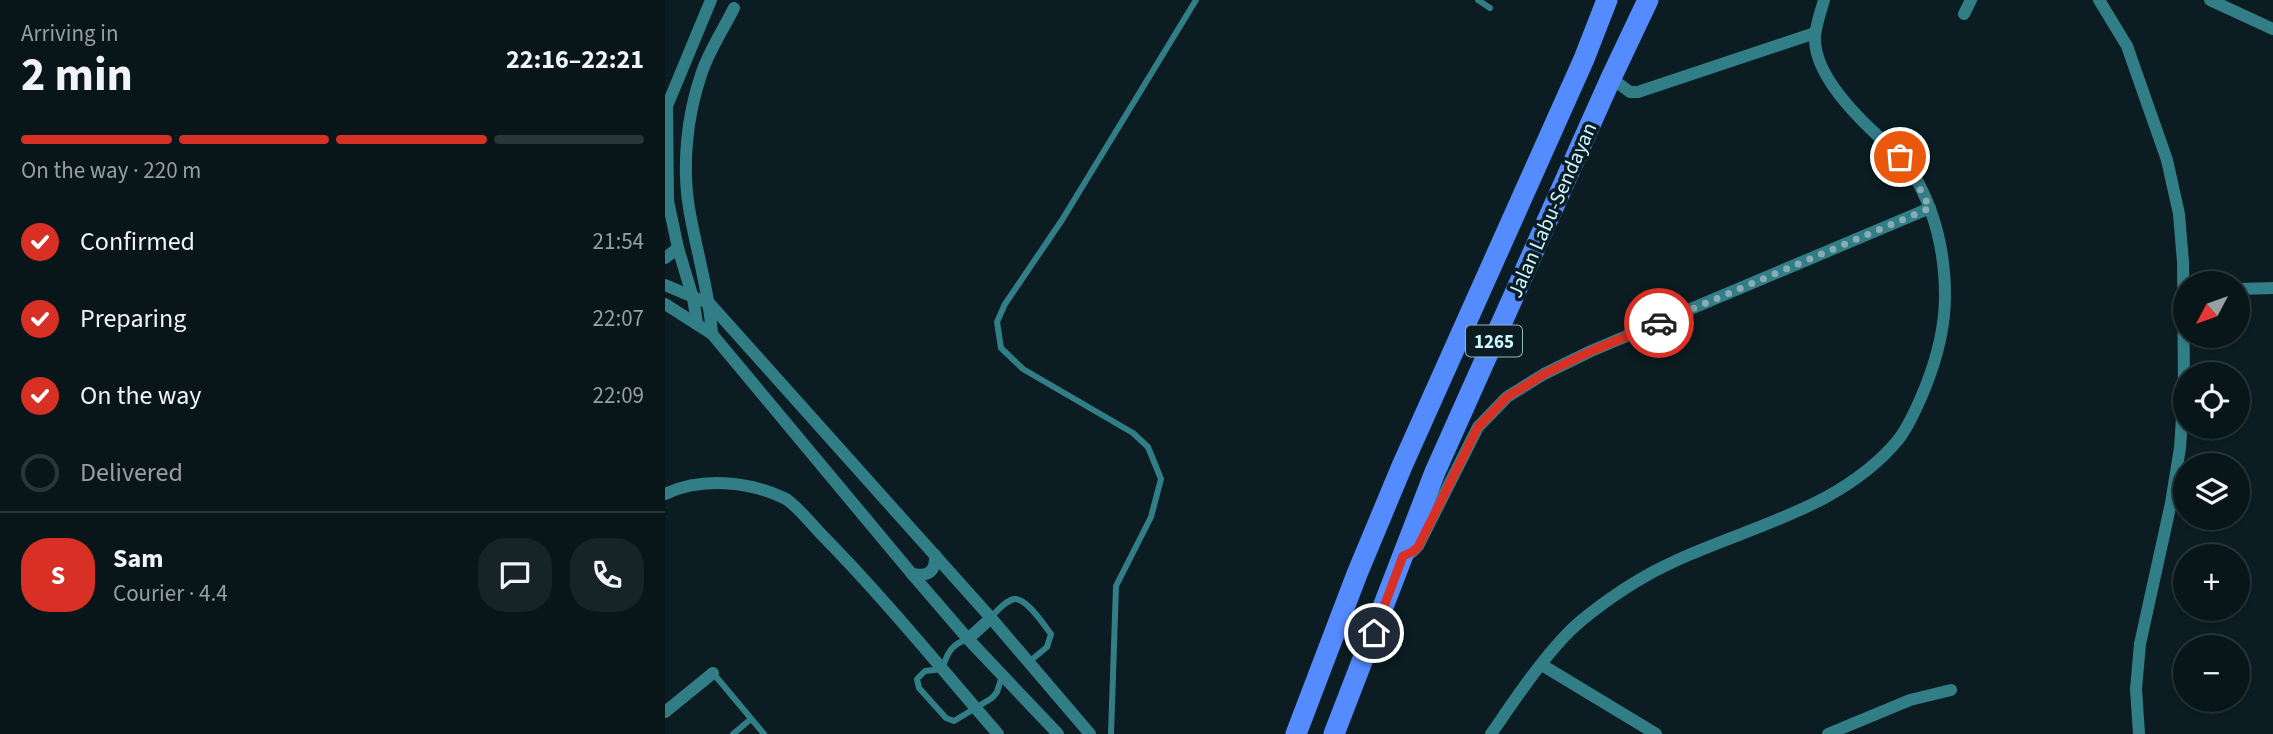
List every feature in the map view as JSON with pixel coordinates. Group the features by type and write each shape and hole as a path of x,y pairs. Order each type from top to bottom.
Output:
{"main road":[{"name":"Jalan Labu-Sendayan","path":"1296,734 1402,466 1584,59 1607,0"},
{"name":"Jalan Labu-Sendayan","path":"1334,734 1436,472 1648,0"}],"street":[{"path":"697,323 669,201 666,106 712,0"},
{"path":"1491,734 1565,635 1611,599 1644,577 1688,556 1832,495 1868,468 1899,439 1920,399 1930,376 1945,321 1945,277 1941,241 1930,208 1910,170 1852,112 1822,67 1815,46 1815,33 1824,0"},
{"path":"1963,13 1971,0"},
{"path":"2099,0 2127,46 2167,160 2179,214 2184,271"},
{"path":"2210,0 2273,29"},
{"path":"712,334 710,304 688,204 687,155 691,115 701,74 734,8"},
{"path":"1611,78 1630,92 1638,92 1815,33"},
{"path":"1403,556 1418,547 1478,427 1507,397 1544,374 1591,351 1930,208"},
{"path":"665,258 678,248"},
{"path":"665,285 710,304 991,618 1090,734"},
{"path":"2251,289 2273,288"},
{"path":"665,304 712,334 912,575 1058,734"},
{"path":"2139,734 2136,689 2140,644 2171,503 2180,448 2184,348"},
{"path":"665,494 676,489 711,483 738,485 786,499 853,568 998,734"},
{"path":"912,575 924,576 931,573 936,565 935,555"},
{"path":"968,639 991,618"},
{"path":"1542,665 1656,734"},
{"path":"665,712 713,673"},
{"path":"1828,734 1910,701 1951,690"}],"lane":[{"path":"1111,734 1116,586 1151,517 1161,479 1148,447 1133,433 1023,369 1002,348 997,322 1005,304 1062,220 1196,0"},
{"path":"1478,0 1490,8"},
{"path":"991,618 1012,599 1018,598 1025,602 1051,634 1047,647 1029,662"},
{"path":"968,639 954,645 948,652 942,670 925,671 920,674 916,684 946,718 954,721 961,719 976,708 997,692 1003,675"},
{"path":"713,673 764,734"},
{"path":"733,734 751,719"}],"way so far":[{"path":"1659,323 1930,208 1900,157"}],"route":[{"path":"1374,633 1403,556 1418,547 1478,427 1507,397 1544,374 1659,323"}]}
